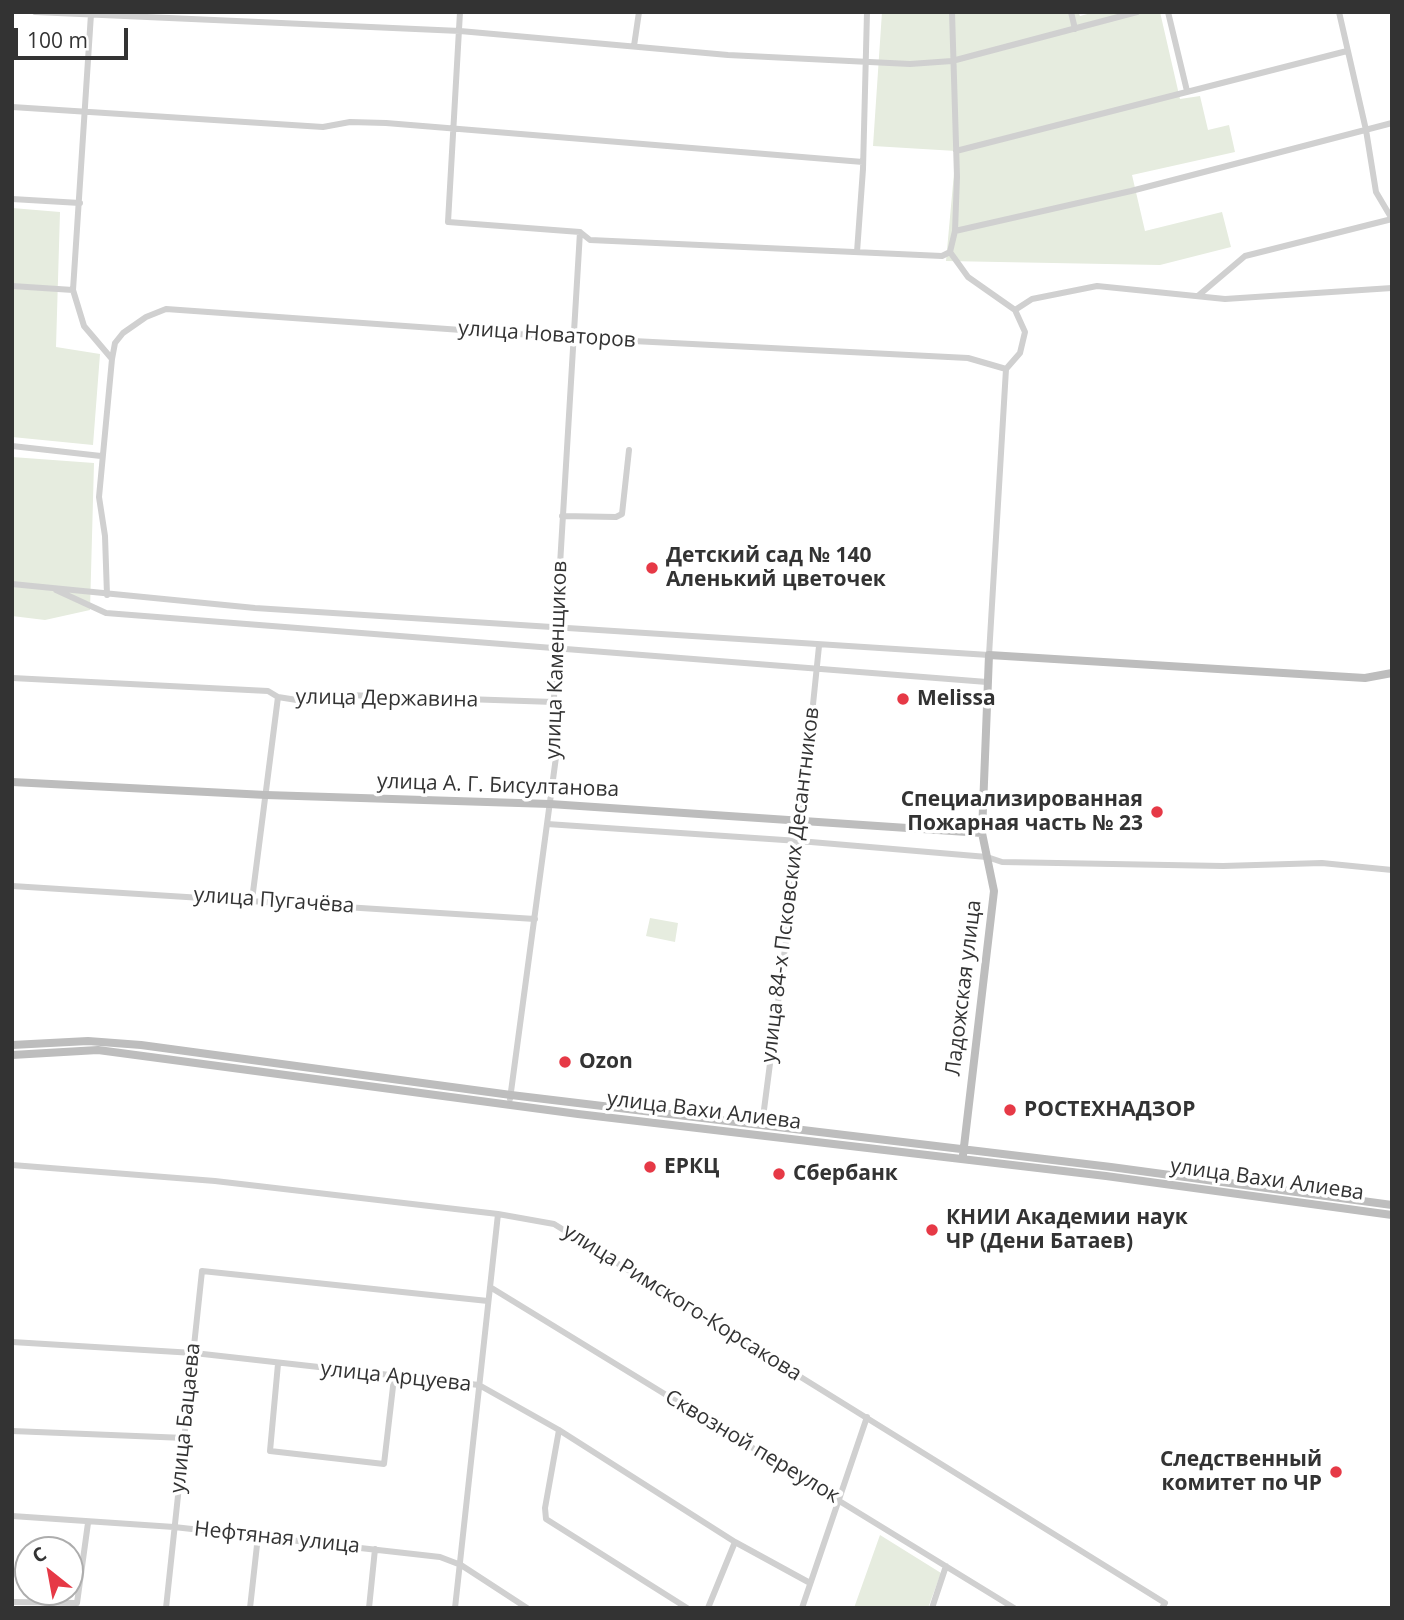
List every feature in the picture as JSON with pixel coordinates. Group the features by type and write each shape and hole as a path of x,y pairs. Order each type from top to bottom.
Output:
{"main road":[{"path":"989,655 1365,678 1392,673"},
{"name":"Ладожская улица","path":"963,1154 994,891 982,833 989,655"},
{"name":"улица А. Г. Бисултанова","path":"12,782 266,795 550,804 982,833"},
{"name":"улица Вахи Алиева","path":"12,1045 88,1041 141,1045 510,1100 762,1125 1392,1215"},
{"name":"улица Вахи Алиева","path":"12,1055 99,1050 1392,1205"}],"street":[{"path":"35,12 460,31 728,55 910,64 952,61 1137,12"},
{"path":"460,12 448,222 580,232 590,240 942,256 950,252"},
{"path":"634,46 639,12"},
{"path":"857,253 863,162 867,12"},
{"path":"12,584 255,608 989,655 1006,369 1024,344 1025,332 1015,310 968,277 950,252 954,231 956,151 952,12"},
{"path":"1071,12 1075,29"},
{"path":"1168,12 1187,91"},
{"path":"1197,296 1245,257 1392,219 1376,192 1366,130 1339,12"},
{"path":"91,14 73,290 84,326 112,359 99,497 105,536 107,595"},
{"path":"956,151 1347,51"},
{"path":"12,107 323,127 362,122 863,162"},
{"path":"954,231 1118,194 1392,123"},
{"path":"12,200 79,203"},
{"name":"улица Каменщиков","path":"510,1100 550,804 558,721 554,702 555,648 580,232"},
{"path":"12,286 73,290"},
{"path":"1015,310 1032,299 1097,286 1232,299 1392,288"},
{"name":"улица Новаторов","path":"112,359 115,343 123,333 146,317 166,309 574,338 968,358 1006,369"},
{"path":"12,446 101,456"},
{"path":"562,516 616,517 622,514 629,450"},
{"path":"50,587 106,613 987,682"},
{"name":"улица 84-х Псковских Десантников","path":"762,1125 799,842 819,646"},
{"name":"улица Державина","path":"12,678 268,691 278,697 311,700 346,695 554,702"},
{"path":"252,900 278,697"},
{"name":"улица А. Г. Бисултанова","path":"547,824 987,857 1018,862 1210,866 1322,863 1392,870"},
{"name":"улица Пугачёва","path":"12,886 535,919"},
{"name":"улица Римского-Корсакова","path":"12,1165 215,1181 498,1214 554,1224 867,1417 1164,1606"},
{"path":"455,1608 498,1214"},
{"name":"улица Бацаева","path":"166,1608 202,1271 488,1301"},
{"name":"Сквозной переулок","path":"490,1287 1014,1608"},
{"name":"улица Арцуева","path":"12,1342 194,1353 394,1378 479,1385 559,1430 735,1542 810,1583"},
{"path":"278,1364 268,1447 270,1451 384,1464 394,1378"},
{"path":"802,1608 867,1417"},
{"path":"559,1430 545,1508 546,1519 687,1608"},
{"path":"12,1431 185,1438"},
{"name":"Нефтяная улица","path":"12,1516 174,1527 440,1557 461,1565 527,1608"},
{"path":"12,1602 77,1603 88,1523"},
{"path":"250,1608 258,1536"},
{"path":"708,1608 735,1542"},
{"path":"369,1608 375,1549"},
{"path":"932,1608 946,1566"}],"shaded area":[{"path":"882,12 1078,12 1080,16 1095,12 1160,12 1180,99 1200,96 1208,130 1229,125 1235,152 1132,175 1145,231 1222,212 1231,247 1160,265 946,261 956,151 873,146"},
{"path":"12,208 60,212 56,347 100,354 93,445 12,437"},
{"path":"12,457 94,463 90,610 45,620 12,616"},
{"path":"650,918 678,923 675,942 646,936"},
{"path":"880,1535 941,1573 928,1608 854,1608"}],"place":[{"name":"Детский сад № 140 Аленький цветочек","path":"652,568"},
{"name":"Melissa","path":"903,699"},
{"name":"Специализированная Пожарная часть № 23","path":"1157,812"},
{"name":"Ozon","path":"565,1062"},
{"name":"РОСТЕХНАДЗОР","path":"1010,1110"},
{"name":"ЕРКЦ","path":"650,1167"},
{"name":"Сбербанк","path":"779,1174"},
{"name":"КНИИ Академии наук ЧР (Дени Батаев)","path":"932,1230"},
{"name":"Следственный комитет по ЧР","path":"1336,1472"}]}
